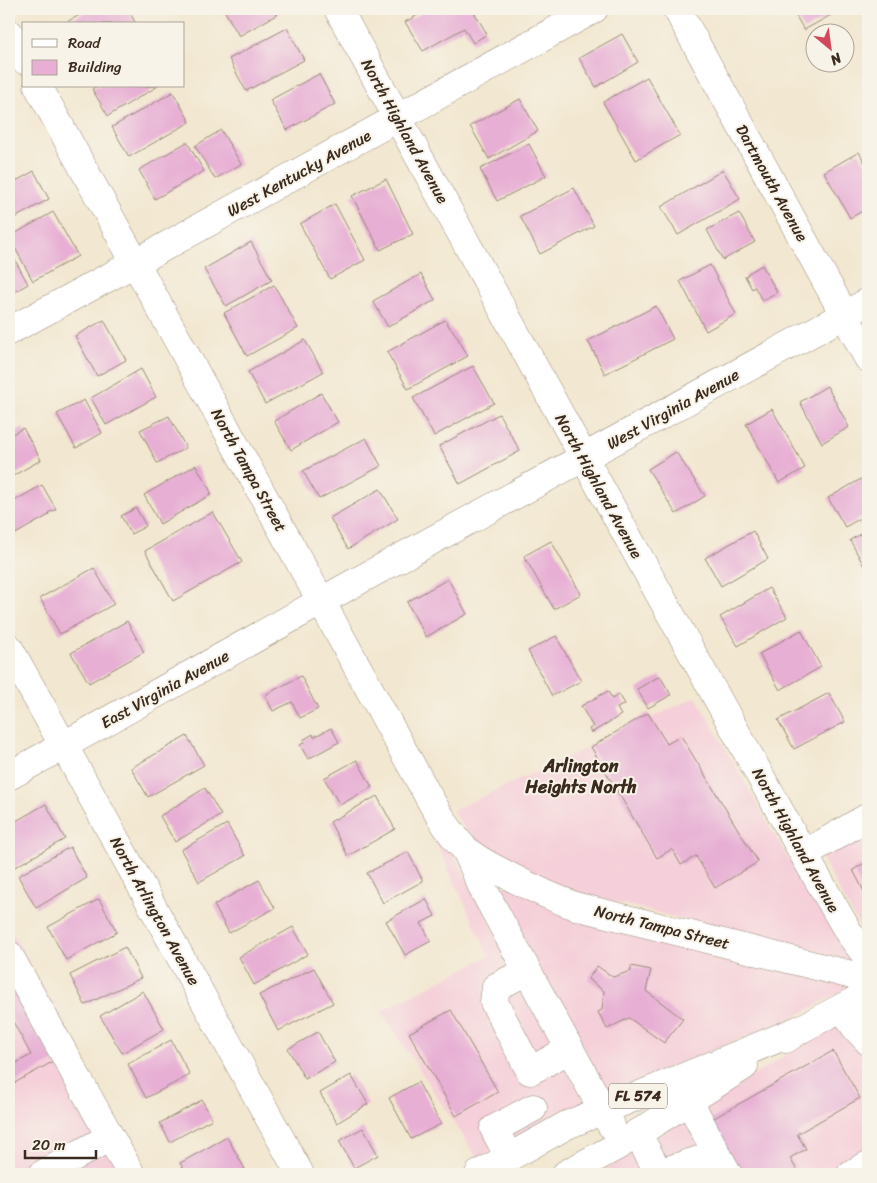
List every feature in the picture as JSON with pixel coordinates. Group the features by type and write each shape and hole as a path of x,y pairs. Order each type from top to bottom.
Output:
{"street":[{"name":"North Highland Avenue","path":"338,9 804,854 849,933 868,958"},
{"name":"West Kentucky Avenue","path":"9,331 594,9"},
{"name":"Dartmouth Avenue","path":"677,9 868,358"},
{"path":"9,33 22,56"},
{"name":"North Tampa Street","path":"39,88 432,803 466,850 483,889 603,1110 659,1174"},
{"name":"West Virginia Avenue","path":"321,602 868,302"},
{"name":"East Virginia Avenue","path":"9,776 321,602"},
{"name":"North Arlington Avenue","path":"9,648 300,1174"},
{"path":"804,854 868,817"},
{"name":"North Tampa Street","path":"466,850 506,874 554,898 575,906 868,979"},
{"path":"9,955 131,1174"},
{"path":"527,971 496,987 494,1002 530,1071 533,1108 548,1136"},
{"name":"FL 574","path":"566,1174 629,1139 801,1029 868,994"},
{"path":"843,1007 855,1027 868,1041"},
{"name":"FL 574","path":"479,1174 567,1125 801,1029"},
{"path":"530,1071 570,1049"},
{"path":"659,1174 722,1164 688,1101"},
{"path":"509,1158 494,1128 533,1108"},
{"path":"43,1174 110,1137"},
{"path":"851,1174 868,1165"}],"shaded area":[{"path":"696,697 789,860 793,858 856,962 578,893 557,885 487,850 475,841 472,833 469,834 452,811"},
{"path":"868,818 868,938 859,926 815,846"},
{"path":"429,822 455,856 585,1103 560,1112 478,1159 381,1011 489,956 427,823"},
{"path":"494,883 850,987 795,1017 607,1093"},
{"path":"9,925 141,1174 9,1174"},
{"path":"868,1009 868,1174 596,1174 618,1162 808,1041 818,1038 818,1036"}],"building":[{"path":"91,9 128,9 135,22 67,22"},
{"path":"275,9 278,14 239,36 224,10"},
{"path":"429,9 472,9 487,34 473,43 464,28 423,51 405,22"},
{"path":"792,9 840,9 818,22 804,22 804,30"},
{"path":"287,28 304,60 246,91 229,59"},
{"path":"622,34 638,62 596,87 579,58"},
{"path":"319,74 335,104 287,130 270,100"},
{"path":"647,77 680,135 636,160 603,102"},
{"path":"94,88 155,88 108,116 92,89"},
{"path":"173,92 190,122 129,157 112,127"},
{"path":"520,99 538,131 489,159 470,126"},
{"path":"221,130 241,164 215,179 195,146"},
{"path":"187,142 204,171 155,199 139,170"},
{"path":"529,144 546,176 497,201 480,169"},
{"path":"859,152 868,169 868,208 850,218 824,172"},
{"path":"723,170 740,199 678,235 661,207"},
{"path":"34,171 49,199 9,221 9,185"},
{"path":"386,179 413,234 380,250 352,196"},
{"path":"574,188 594,226 540,254 520,216"},
{"path":"335,204 365,260 330,279 300,224"},
{"path":"53,212 78,256 33,281 9,237"},
{"path":"739,213 755,242 723,260 707,230"},
{"path":"251,242 272,280 226,306 204,269"},
{"path":"9,249 28,284 9,295"},
{"path":"710,265 736,314 706,331 680,281"},
{"path":"762,265 777,292 762,301 755,287 752,289 745,276"},
{"path":"421,274 435,300 388,327 373,301"},
{"path":"274,285 298,328 247,356 224,313"},
{"path":"656,306 673,339 605,374 588,341"},
{"path":"104,320 126,360 97,376 75,336"},
{"path":"445,320 468,356 408,389 387,352"},
{"path":"305,340 323,372 265,404 248,372"},
{"path":"473,366 494,403 434,436 413,398"},
{"path":"141,369 156,397 106,425 91,398"},
{"path":"827,386 849,427 822,443 800,402"},
{"path":"321,393 338,422 291,450 274,421"},
{"path":"84,400 102,433 76,448 57,414"},
{"path":"772,409 805,468 779,483 746,424"},
{"path":"499,414 520,451 460,484 439,446"},
{"path":"169,416 186,448 157,463 140,430"},
{"path":"23,428 41,460 9,478 9,436"},
{"path":"366,438 381,466 319,499 303,471"},
{"path":"676,452 705,496 676,514 648,469"},
{"path":"196,465 212,494 160,524 144,495"},
{"path":"868,475 868,514 845,527 828,498"},
{"path":"42,485 56,509 10,537 9,504"},
{"path":"380,489 398,519 348,549 330,518"},
{"path":"136,508 146,526 131,534 121,516"},
{"path":"213,512 242,562 173,601 145,551"},
{"path":"868,530 868,564 864,566 850,540"},
{"path":"753,531 768,559 721,586 705,558"},
{"path":"551,541 581,594 554,609 524,556"},
{"path":"94,568 114,604 60,634 40,598"},
{"path":"448,579 467,614 426,637 407,602"},
{"path":"769,588 787,617 738,646 720,617"},
{"path":"127,621 144,652 89,683 71,653"},
{"path":"801,630 821,667 780,690 759,654"},
{"path":"556,636 581,681 552,696 528,651"},
{"path":"301,676 318,709 300,718 292,702 273,711 265,695"},
{"path":"660,676 671,695 648,708 637,689"},
{"path":"608,691 612,699 619,694 625,704 617,708 621,715 591,733 589,729 593,727 581,706"},
{"path":"829,693 845,722 794,749 778,720"},
{"path":"648,713 667,744 681,736 758,862 715,888 696,856 681,865 672,849 657,858 591,747"},
{"path":"331,728 339,742 308,759 300,745 305,742 303,740 313,734 314,737"},
{"path":"187,736 204,765 148,797 131,768"},
{"path":"357,760 372,787 340,805 324,778"},
{"path":"205,788 221,815 175,842 160,816"},
{"path":"377,796 395,829 348,856 330,822"},
{"path":"46,804 65,839 13,868 9,860 9,825"},
{"path":"227,824 245,856 199,882 181,850"},
{"path":"70,847 87,878 36,908 18,876"},
{"path":"408,852 423,881 383,903 367,873"},
{"path":"868,861 868,899 853,870"},
{"path":"259,880 275,908 229,933 214,905"},
{"path":"99,899 117,932 66,960 48,927"},
{"path":"426,899 435,916 421,923 431,941 405,955 386,921"},
{"path":"293,927 308,954 254,985 239,957"},
{"path":"125,947 141,978 85,1005 70,975"},
{"path":"597,966 613,977 631,971 631,966 651,970 646,991 683,1019 664,1043 629,1018 607,1029 598,1012 602,1010 604,991 588,979"},
{"path":"314,968 333,1003 278,1031 259,995"},
{"path":"14,987 54,1061 9,1086 9,1067 31,1055 9,1014 9,990"},
{"path":"143,991 164,1029 122,1053 100,1016"},
{"path":"451,1010 498,1092 456,1116 409,1033"},
{"path":"318,1032 335,1062 305,1079 288,1049"},
{"path":"171,1040 190,1075 146,1098 128,1064"},
{"path":"833,1051 860,1098 797,1134 806,1149 790,1158 799,1174 736,1174 707,1122"},
{"path":"351,1075 368,1104 337,1123 320,1093"},
{"path":"418,1082 441,1124 411,1139 389,1098"},
{"path":"202,1100 212,1119 170,1142 160,1123"},
{"path":"363,1128 378,1155 354,1168 339,1141"},
{"path":"227,1137 245,1169 236,1174 187,1174 180,1163"}],"district":[{"name":"Arlington Heights North","path":"581,776"}]}
